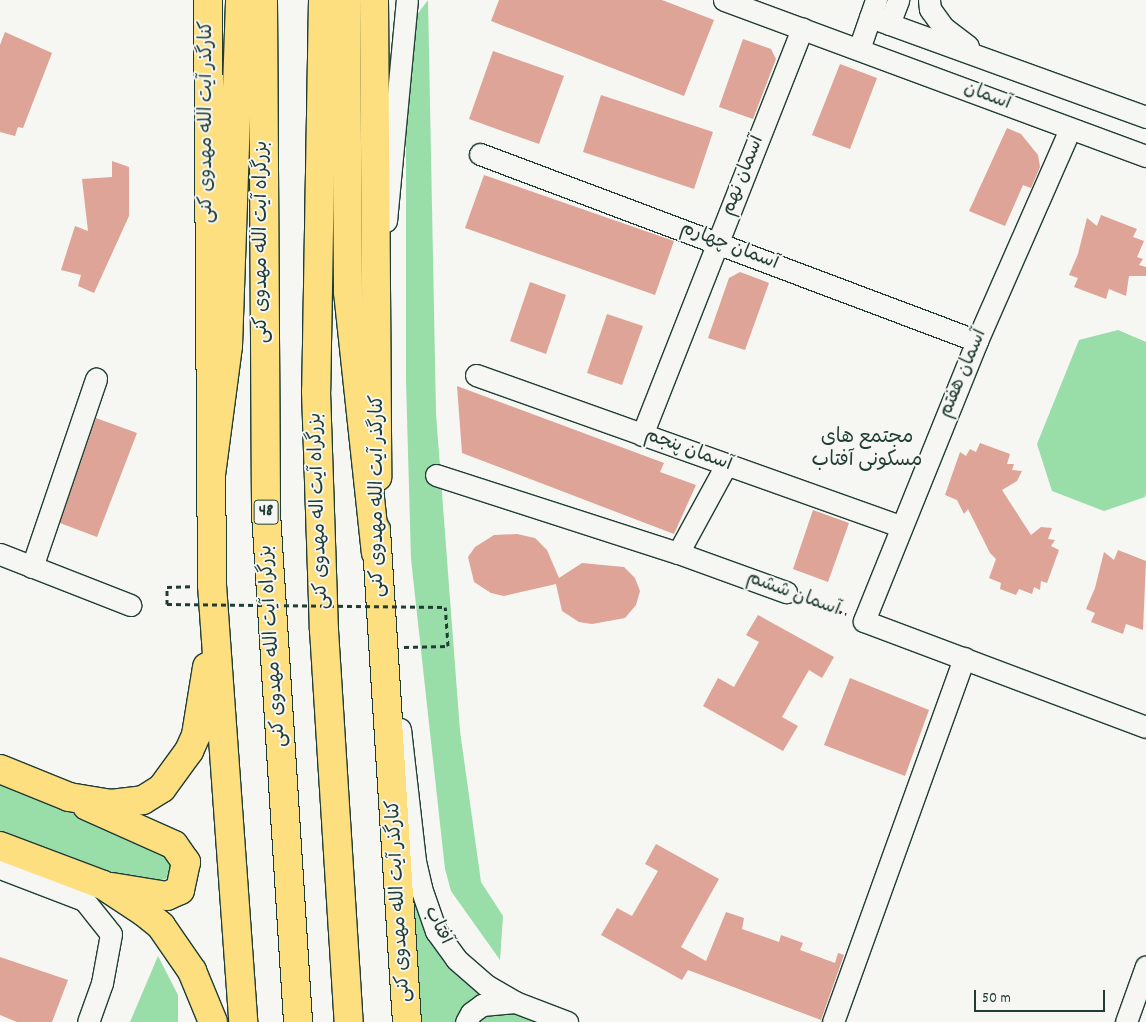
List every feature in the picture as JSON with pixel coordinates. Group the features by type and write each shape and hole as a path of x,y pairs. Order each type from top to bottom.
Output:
{"main road":[{"name":"کنارگذر آیت الله مهدوی کنی","path":"208,0 212,586 243,1022"},
{"path":"211,475 228,346 240,0"},
{"name":"بزرگراه آیت الله مهدوی کنی","path":"263,0 266,513 298,1022"},
{"name":"بزرگراه آیت اله مهدوی کنی","path":"323,0 316,401 324,630 349,1022"},
{"path":"346,0 348,292 376,552"},
{"name":"کنارگذر آیت الله مهدوی کنی","path":"374,0 375,252 378,399 376,552 386,676 408,1022"},
{"path":"69,796 111,804 143,800 162,788 180,765 196,735 201,710 209,657 212,586"},
{"path":"0,769 69,796 174,845 186,862 180,890 167,896 103,885 0,846"},
{"path":"103,885 161,926 192,971 213,1022"}],"street":[{"path":"375,252 386,222 407,0"},
{"name":"آسمان","path":"724,0 1146,156"},
{"path":"859,49 878,14 898,0"},
{"path":"928,0 930,10 944,28 986,60"},
{"name":"آسمان","path":"878,14 986,60 1146,117"},
{"name":"آسمان نهم","path":"642,435 802,28"},
{"name":"آسمان هفتم","path":"864,620 977,341 1070,129"},
{"name":"آسمان چهارم","path":"480,154 977,341"},
{"name":"آسمان پنجم","path":"476,375 901,526"},
{"path":"32,567 96,379"},
{"path":"678,553 726,465"},
{"name":"آسمان ششم","path":"436,475 678,553 786,592"},
{"path":"0,554 130,605"},
{"name":"آسمان ششم","path":"864,620 1146,727"},
{"path":"833,1022 964,658"},
{"name":"آفتاب","path":"386,676 400,730 415,861 428,912 456,959 486,985 515,1002 567,1022"},
{"path":"0,868 84,900 111,934 102,983 88,1022"},
{"path":"1126,1022 1146,966"},
{"path":"466,1022 471,1013 482,1005 515,1002"}],"path":[{"path":"167,587 167,604 445,606 448,646 383,648"},
{"name":"آسمان ششم","path":"786,592 864,620"}],"green space":[{"path":"428,0 436,414 460,731 481,882 503,916 500,960 451,891 445,869 411,559 406,381 406,117 410,24"},
{"path":"1118,330 1146,342 1146,493 1145,497 1104,511 1052,491 1037,444 1079,340"},
{"path":"0,782 171,854 174,864 168,878 149,884 113,875 0,832"},
{"path":"410,866 486,995 461,1014 455,1022 420,1022"},
{"path":"158,956 178,995 178,1022 130,1022"},
{"path":"502,1009 547,1022 475,1022 480,1015"}],"building":[{"path":"499,0 662,0 714,20 684,96 491,21"},
{"path":"5,32 52,53 23,128 18,127 15,136 0,132 0,45"},
{"path":"743,39 771,49 776,59 753,119 719,107"},
{"path":"493,51 564,76 539,144 469,119"},
{"path":"840,64 877,78 850,149 812,135"},
{"path":"601,95 713,132 694,189 583,152"},
{"path":"1007,128 1021,134 1038,155 1040,167 1031,188 1023,185 1005,226 969,211"},
{"path":"112,161 129,167 129,216 94,293 78,286 81,275 61,270 75,226 88,231 82,179 112,177"},
{"path":"484,175 674,241 655,295 465,228"},
{"path":"1101,215 1137,229 1133,237 1144,241 1137,257 1143,259 1139,265 1146,267 1146,276 1129,276 1126,296 1109,289 1106,299 1074,287 1078,278 1069,275 1078,254 1087,218 1097,226"},
{"path":"740,272 769,283 745,350 708,338 729,278"},
{"path":"530,282 566,295 546,354 510,341"},
{"path":"607,314 643,326 622,385 587,373"},
{"path":"457,386 664,463 660,472 696,485 674,534 462,453"},
{"path":"96,418 137,433 97,537 60,523"},
{"path":"980,443 1010,454 1007,464 1014,464 1012,470 1022,471 1017,481 1002,490 1031,535 1041,527 1052,528 1048,539 1055,540 1051,546 1059,550 1047,583 1041,581 1040,590 1034,587 1032,594 1019,589 1016,595 1000,589 1001,583 989,578 996,559 990,553 968,509 964,514 957,500 945,495 960,452 966,456 970,449 976,452"},
{"path":"813,510 849,523 828,582 793,569"},
{"path":"517,534 535,538 547,550 559,578 582,563 624,567 635,578 640,591 636,605 625,618 592,624 579,622 562,611 556,584 504,596 491,593 474,582 468,557 475,547 494,535"},
{"path":"1118,550 1146,561 1143,630 1126,624 1123,634 1091,622 1095,613 1086,609 1095,588 1104,552 1114,560"},
{"path":"758,615 834,657 822,678 809,670 782,717 798,726 783,751 703,706 718,678 734,687 759,642 746,635"},
{"path":"850,678 929,710 905,776 824,745"},
{"path":"656,844 719,879 681,947 706,961 726,912 744,918 742,929 779,942 781,935 803,943 800,950 835,963 838,953 844,955 821,1020 688,970 682,980 601,935 617,908 632,916 658,871 645,864"},
{"path":"0,957 68,980 52,1022 17,1022 0,1015"}],"district":[{"name":"مجتمع های مسکونی آفتاب","path":"867,450"}]}
